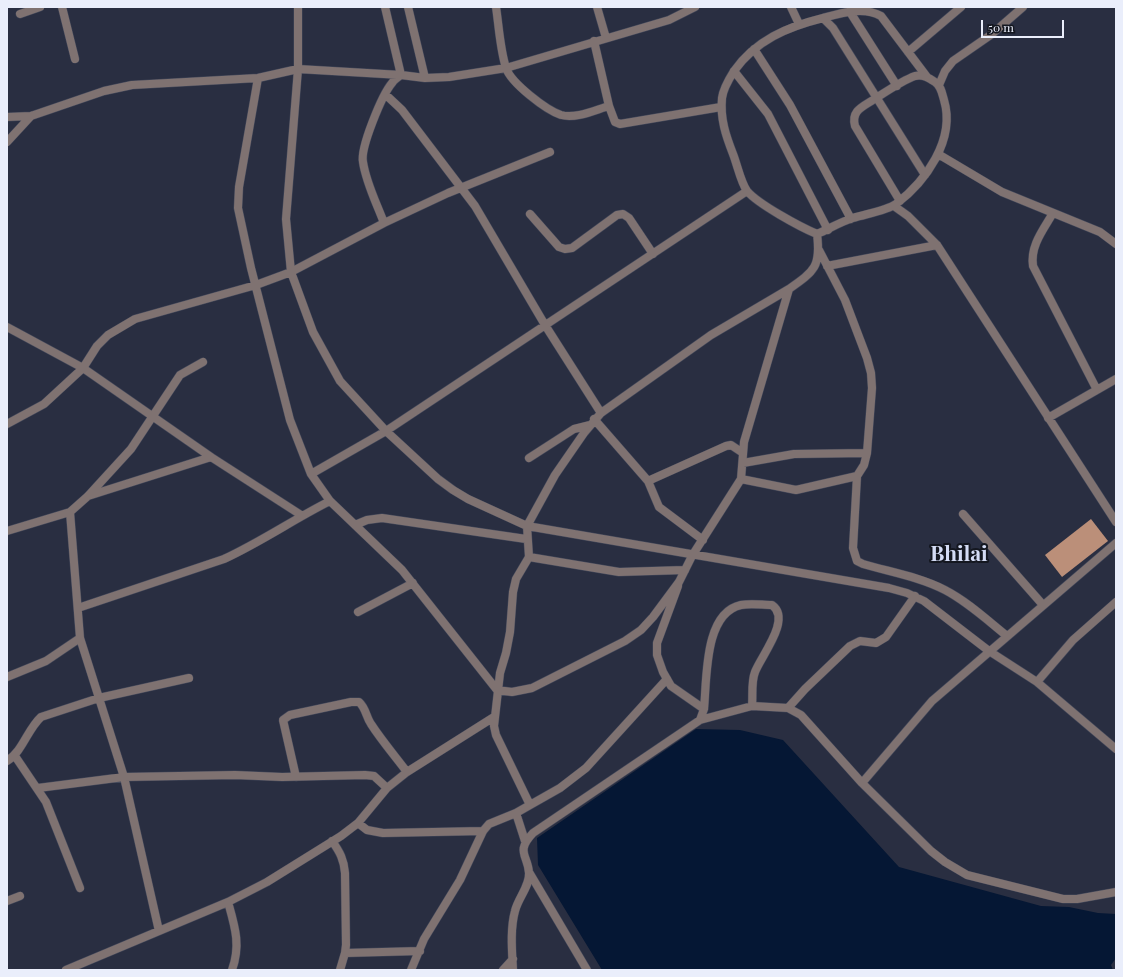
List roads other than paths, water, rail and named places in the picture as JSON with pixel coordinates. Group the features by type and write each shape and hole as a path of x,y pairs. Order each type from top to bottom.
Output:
{"street":[{"path":"20,14 40,7"},
{"path":"62,7 75,59"},
{"path":"298,7 298,70 286,219 291,272 313,332 340,381 386,431 438,479 468,499 527,526 692,556 743,562 889,588 915,596 924,601 989,651 1037,682 1116,749"},
{"path":"386,7 401,75"},
{"path":"408,7 425,78"},
{"path":"496,7 506,68 511,77 526,92 562,115 574,115 609,106"},
{"path":"597,7 606,38"},
{"path":"7,117 30,116 104,91 132,85 258,78 298,70 401,75 425,78 449,77 506,68 669,20 695,7"},
{"path":"791,7 799,24"},
{"path":"908,52 961,7"},
{"path":"939,85 945,71 953,61 992,34 1023,7"},
{"path":"850,12 897,86"},
{"path":"850,12 874,12 881,16 927,77 939,85 946,106 945,131 938,154 925,175 897,203 851,218 817,234 800,227 747,191 724,132 721,107 722,97 728,80 754,49 779,32 799,24 850,12"},
{"path":"823,18 832,28 878,97 925,175"},
{"path":"594,41 609,106 615,122 620,124 721,107"},
{"path":"754,49 794,112 851,218"},
{"path":"734,72 768,114 828,230"},
{"path":"384,223 365,174 362,161 362,150 385,94 392,82 401,75"},
{"path":"927,77 915,76 856,111 853,118 855,126 897,203 937,245 1116,522"},
{"path":"258,78 239,186 238,208 251,268 290,420 311,474 330,501 413,583 497,690 512,692 532,688 625,641 641,630 653,617 679,582 692,556 741,479 744,453 752,415 790,289"},
{"path":"385,94 402,110 490,228 545,325 601,413"},
{"path":"7,142 30,116"},
{"path":"7,424 44,404 83,368 97,346 108,335 135,320 256,285 291,272 384,223 460,188 550,152"},
{"path":"938,154 1002,192 1100,232 1116,244"},
{"path":"311,474 386,431 747,191"},
{"path":"1053,213 1035,243 1031,257 1033,266 1097,390"},
{"path":"530,214 559,247 565,250 572,248 617,216 623,214 629,218 653,254"},
{"path":"530,805 496,735 494,717 497,690 510,632 513,592 516,580 529,558 526,539 527,526 555,475 592,422 601,413 711,335 790,289 810,274 817,265 819,250 817,234"},
{"path":"827,266 937,245"},
{"path":"819,250 845,300 867,358 871,373 872,388 867,453 864,465 857,476 853,548 857,561 945,590 962,600 1007,636"},
{"path":"7,327 83,368 211,458 301,515"},
{"path":"7,531 70,512 88,496 131,450 180,375 203,362"},
{"path":"1048,418 1116,379"},
{"path":"529,458 574,429 592,422"},
{"path":"592,422 648,482 659,507 703,540"},
{"path":"648,482 726,446 734,447 744,453"},
{"path":"743,462 794,454 867,453"},
{"path":"88,496 211,458"},
{"path":"741,479 796,490 857,476"},
{"path":"78,608 224,559 244,550 301,515 330,501"},
{"path":"70,512 80,638 124,777 159,931"},
{"path":"963,514 1043,605"},
{"path":"355,525 367,520 382,518 526,539"},
{"path":"862,783 932,701 1116,543"},
{"path":"529,558 619,572 685,570"},
{"path":"679,582 675,597 657,643 657,655 671,686 704,709"},
{"path":"358,612 413,583"},
{"path":"788,708 805,689 850,646 860,641 876,643 886,637 915,596"},
{"path":"1037,682 1073,640 1116,602"},
{"path":"700,720 704,709 712,635 721,617 741,605 772,605 779,613 779,621 773,639 753,678 752,706"},
{"path":"7,677 46,661 80,638"},
{"path":"7,761 15,756 35,723 41,717 99,698 189,678"},
{"path":"411,970 431,926 460,880 483,831 489,824 516,813 560,788 586,768 667,679"},
{"path":"296,777 283,720 290,715 351,702 360,702 364,706 374,730 407,772"},
{"path":"525,841 533,833 700,720 752,706 788,708 800,715 862,783 931,851 967,875 1063,899 1077,899 1116,892"},
{"path":"66,970 228,902 267,882 358,823 387,788 407,772 494,717"},
{"path":"15,756 46,802 80,888"},
{"path":"38,788 124,777 235,775 296,777 365,774 374,776 387,788"},
{"path":"516,813 525,841 523,856 529,872 587,970"},
{"path":"358,823 367,830 383,833 483,831"},
{"path":"332,841 340,851 344,862 345,953 340,970"},
{"path":"513,970 512,959 515,910 528,882 529,872"},
{"path":"7,901 20,896"},
{"path":"228,902 237,936 232,970"},
{"path":"345,953 420,951"},
{"path":"503,970 512,959"}],"water":[{"path":"696,729 740,730 783,740 899,867 1041,906 1069,907 1098,913 1116,914 1116,958 1111,965 1113,970 602,970 538,865 537,838"}],"district":[{"name":"Bhilai","path":"959,554"}]}
